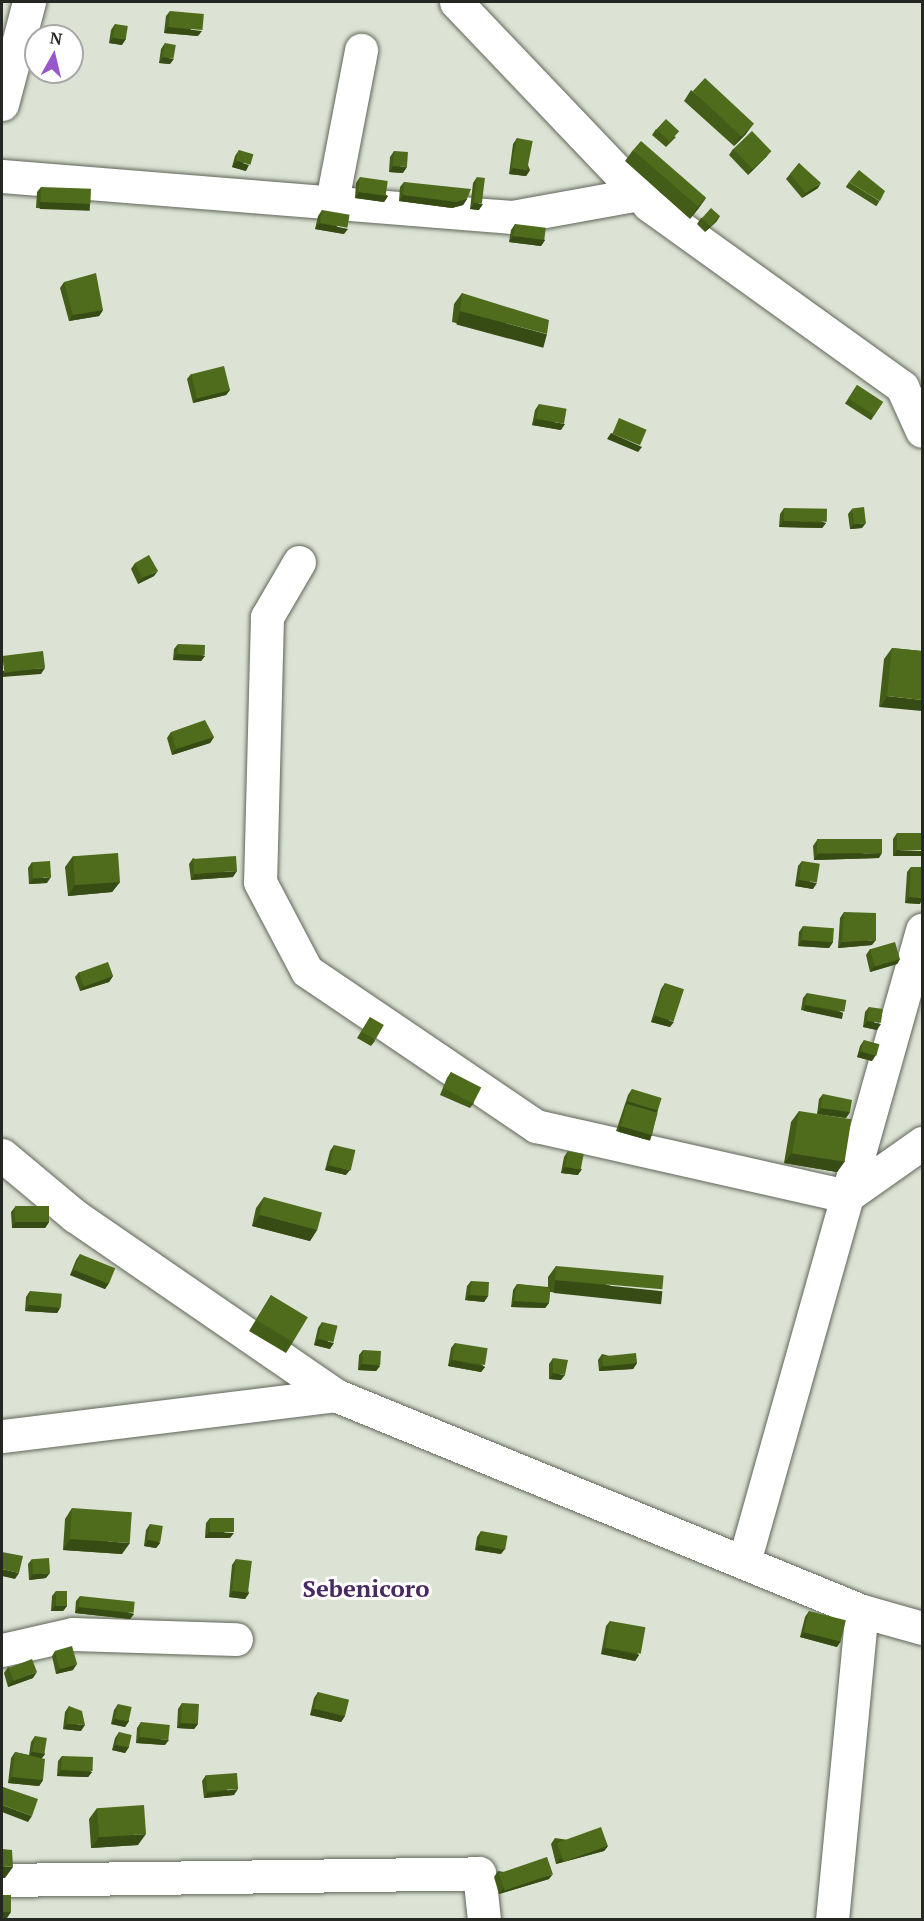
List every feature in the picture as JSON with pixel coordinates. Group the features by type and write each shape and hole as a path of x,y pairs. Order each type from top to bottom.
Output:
{"street":[{"path":"2,104 8,43 29,2"},
{"path":"456,2 639,194 907,380 903,387 922,431"},
{"path":"332,201 361,50"},
{"path":"2,176 512,217 639,194"},
{"path":"299,562 267,617 260,882 307,971 536,1126 847,1196 922,1143"},
{"path":"744,1562 922,930"},
{"path":"2,1155 75,1216 335,1395 862,1611 922,1628"},
{"path":"2,1436 335,1395"},
{"path":"832,1920 862,1611"},
{"path":"2,1650 73,1634 236,1639"},
{"path":"2,1880 479,1873 484,1920"}],"building":[{"path":"170,11 204,14 202,30 169,27"},
{"path":"115,24 128,26 126,40 113,38"},
{"path":"165,43 176,45 173,59 163,57"},
{"path":"705,78 754,124 742,137 693,91"},
{"path":"666,119 679,131 670,142 656,129"},
{"path":"752,131 771,151 753,169 733,149"},
{"path":"517,138 533,141 527,171 511,167"},
{"path":"641,141 706,197 698,206 633,150"},
{"path":"239,150 253,154 250,165 236,161"},
{"path":"394,151 408,152 407,167 393,166"},
{"path":"799,163 821,183 806,193 790,174"},
{"path":"859,170 885,191 880,201 849,182"},
{"path":"360,177 388,181 386,196 358,192"},
{"path":"477,177 485,178 482,204 474,203"},
{"path":"404,182 471,189 467,199 456,202 403,195"},
{"path":"41,187 91,189 90,204 40,202"},
{"path":"711,208 720,216 711,226 702,218"},
{"path":"322,210 350,215 347,228 320,223"},
{"path":"515,224 546,228 544,240 514,236"},
{"path":"96,273 103,310 73,315 64,282"},
{"path":"462,293 549,320 547,334 460,311"},
{"path":"224,366 230,390 197,398 191,374"},
{"path":"857,385 883,402 874,415 848,398"},
{"path":"539,404 567,409 564,424 536,419"},
{"path":"619,418 647,430 640,445 612,434"},
{"path":"864,507 866,523 854,524 852,508"},
{"path":"784,508 827,509 827,522 784,521"},
{"path":"149,555 158,571 142,578 135,563"},
{"path":"178,644 205,645 205,655 178,654"},
{"path":"892,648 922,651 922,700 887,696"},
{"path":"43,651 45,668 4,673 2,656"},
{"path":"205,720 214,737 176,749 171,732"},
{"path":"897,833 922,833 922,850 897,850"},
{"path":"817,839 882,839 882,853 817,853"},
{"path":"118,853 120,882 75,885 73,856"},
{"path":"236,856 237,871 194,874 193,859"},
{"path":"50,861 51,877 33,878 32,862"},
{"path":"802,861 820,864 817,883 799,880"},
{"path":"911,867 922,867 922,898 909,897"},
{"path":"844,912 876,913 876,940 842,942"},
{"path":"803,926 834,928 833,942 802,940"},
{"path":"895,942 900,959 875,966 870,949"},
{"path":"108,962 113,976 84,987 79,973"},
{"path":"665,983 684,989 674,1022 654,1015"},
{"path":"807,993 846,1000 844,1012 805,1005"},
{"path":"869,1007 883,1009 881,1023 867,1021"},
{"path":"370,1017 384,1025 375,1040 362,1032"},
{"path":"864,1040 879,1044 876,1056 861,1052"},
{"path":"451,1072 481,1087 473,1103 443,1088"},
{"path":"632,1089 662,1098 658,1110 628,1101"},
{"path":"823,1094 852,1100 850,1112 821,1108"},
{"path":"627,1104 658,1113 651,1135 621,1126"},
{"path":"799,1111 851,1119 845,1162 792,1153"},
{"path":"334,1145 355,1150 351,1170 329,1165"},
{"path":"568,1151 584,1154 581,1170 565,1167"},
{"path":"264,1197 322,1213 317,1230 259,1214"},
{"path":"15,1206 49,1206 49,1222 15,1222"},
{"path":"80,1254 115,1268 109,1284 74,1270"},
{"path":"556,1266 664,1275 662,1289 555,1280"},
{"path":"471,1281 489,1282 488,1296 470,1295"},
{"path":"517,1284 550,1288 549,1303 514,1301"},
{"path":"30,1291 62,1294 61,1308 29,1305"},
{"path":"271,1295 308,1317 293,1342 256,1320"},
{"path":"322,1322 338,1326 333,1342 318,1338"},
{"path":"455,1343 488,1348 485,1365 452,1360"},
{"path":"363,1350 381,1351 380,1365 362,1364"},
{"path":"636,1353 637,1363 603,1366 602,1357"},
{"path":"553,1358 568,1360 565,1375 553,1373"},
{"path":"72,1508 132,1512 130,1543 70,1539"},
{"path":"210,1518 234,1518 234,1532 210,1532"},
{"path":"150,1524 163,1526 160,1542 147,1540"},
{"path":"481,1531 508,1536 505,1549 479,1545"},
{"path":"2,1552 23,1556 19,1573 2,1569"},
{"path":"49,1558 50,1573 33,1574 32,1559"},
{"path":"236,1559 252,1561 248,1593 232,1591"},
{"path":"56,1591 67,1591 67,1606 56,1606"},
{"path":"80,1596 135,1602 134,1613 79,1607"},
{"path":"809,1611 846,1620 841,1642 804,1632"},
{"path":"610,1621 645,1627 641,1654 605,1648"},
{"path":"72,1646 77,1664 60,1669 55,1651"},
{"path":"32,1659 37,1672 14,1681 9,1668"},
{"path":"318,1692 349,1700 345,1716 314,1708"},
{"path":"182,1703 199,1704 198,1724 181,1723"},
{"path":"118,1704 132,1707 129,1722 115,1719"},
{"path":"69,1706 82,1711 85,1725 67,1724"},
{"path":"141,1722 170,1725 168,1740 139,1737"},
{"path":"119,1732 132,1735 129,1748 116,1745"},
{"path":"35,1736 47,1738 44,1754 32,1752"},
{"path":"15,1752 45,1759 43,1780 12,1777"},
{"path":"62,1756 93,1757 92,1771 62,1770"},
{"path":"237,1773 238,1789 207,1791 206,1775"},
{"path":"3,1787 38,1799 32,1816 2,1805"},
{"path":"144,1805 146,1834 99,1837 97,1808"},
{"path":"601,1827 608,1846 564,1862 557,1843"},
{"path":"2,1849 12,1850 13,1867 2,1866"},
{"path":"547,1857 553,1874 505,1891 499,1874"},
{"path":"2,1895 11,1895 11,1912 2,1912"}],"district":[{"name":"Sebenicoro","path":"366,1589"}]}
